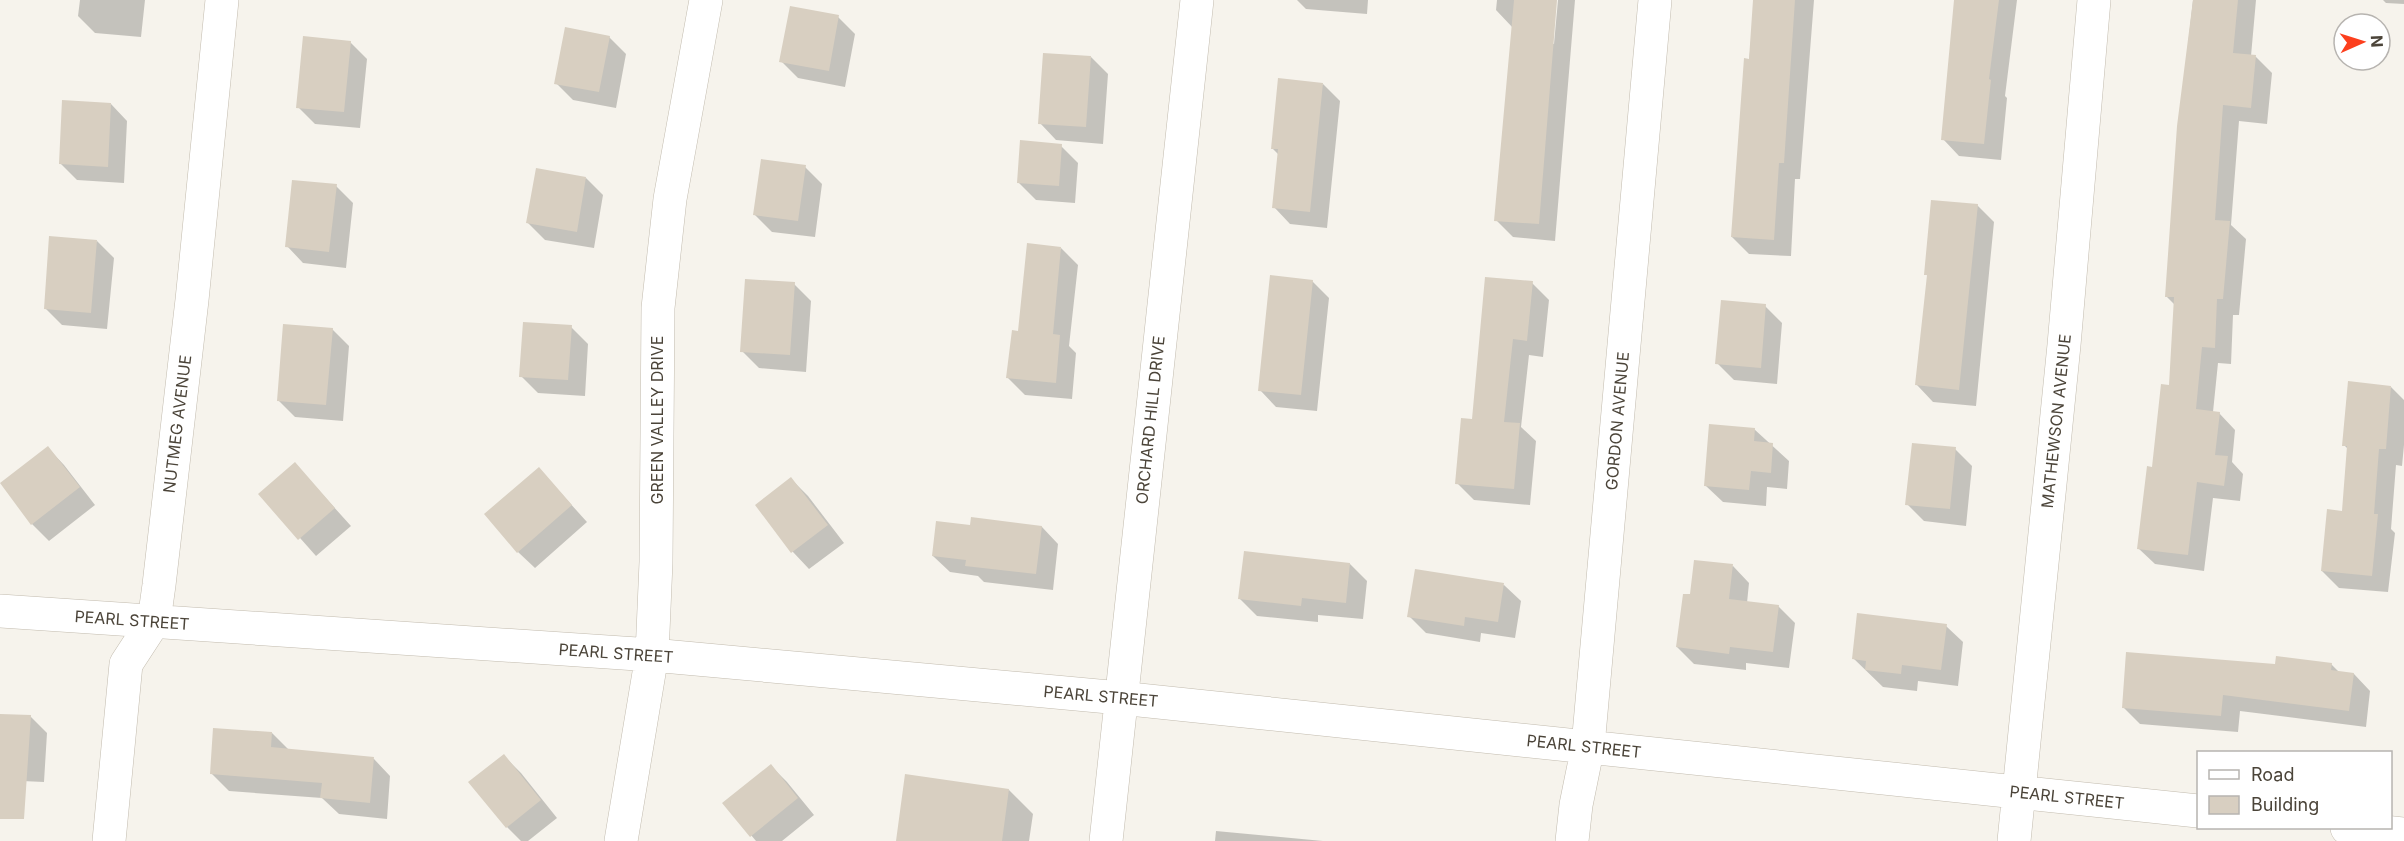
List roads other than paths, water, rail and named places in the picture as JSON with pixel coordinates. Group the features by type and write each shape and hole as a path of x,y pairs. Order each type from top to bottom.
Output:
{"street":[{"name":"NUTMEG AVENUE","path":"109,841 126,664 154,621 192,300 222,0"},
{"name":"GREEN VALLEY DRIVE","path":"621,841 652,655 656,562 658,308 670,199 706,0"},
{"name":"ORCHARD HILL DRIVE","path":"1106,841 1197,0"},
{"name":"GORDON AVENUE","path":"1572,841 1576,805 1588,746 1655,0"},
{"name":"MATHEWSON AVENUE","path":"2014,841 2064,345 2094,0"},
{"name":"PEARL STREET","path":"0,611 652,655 1120,698 2197,811"},
{"path":"2356,829 2404,834"}]}
